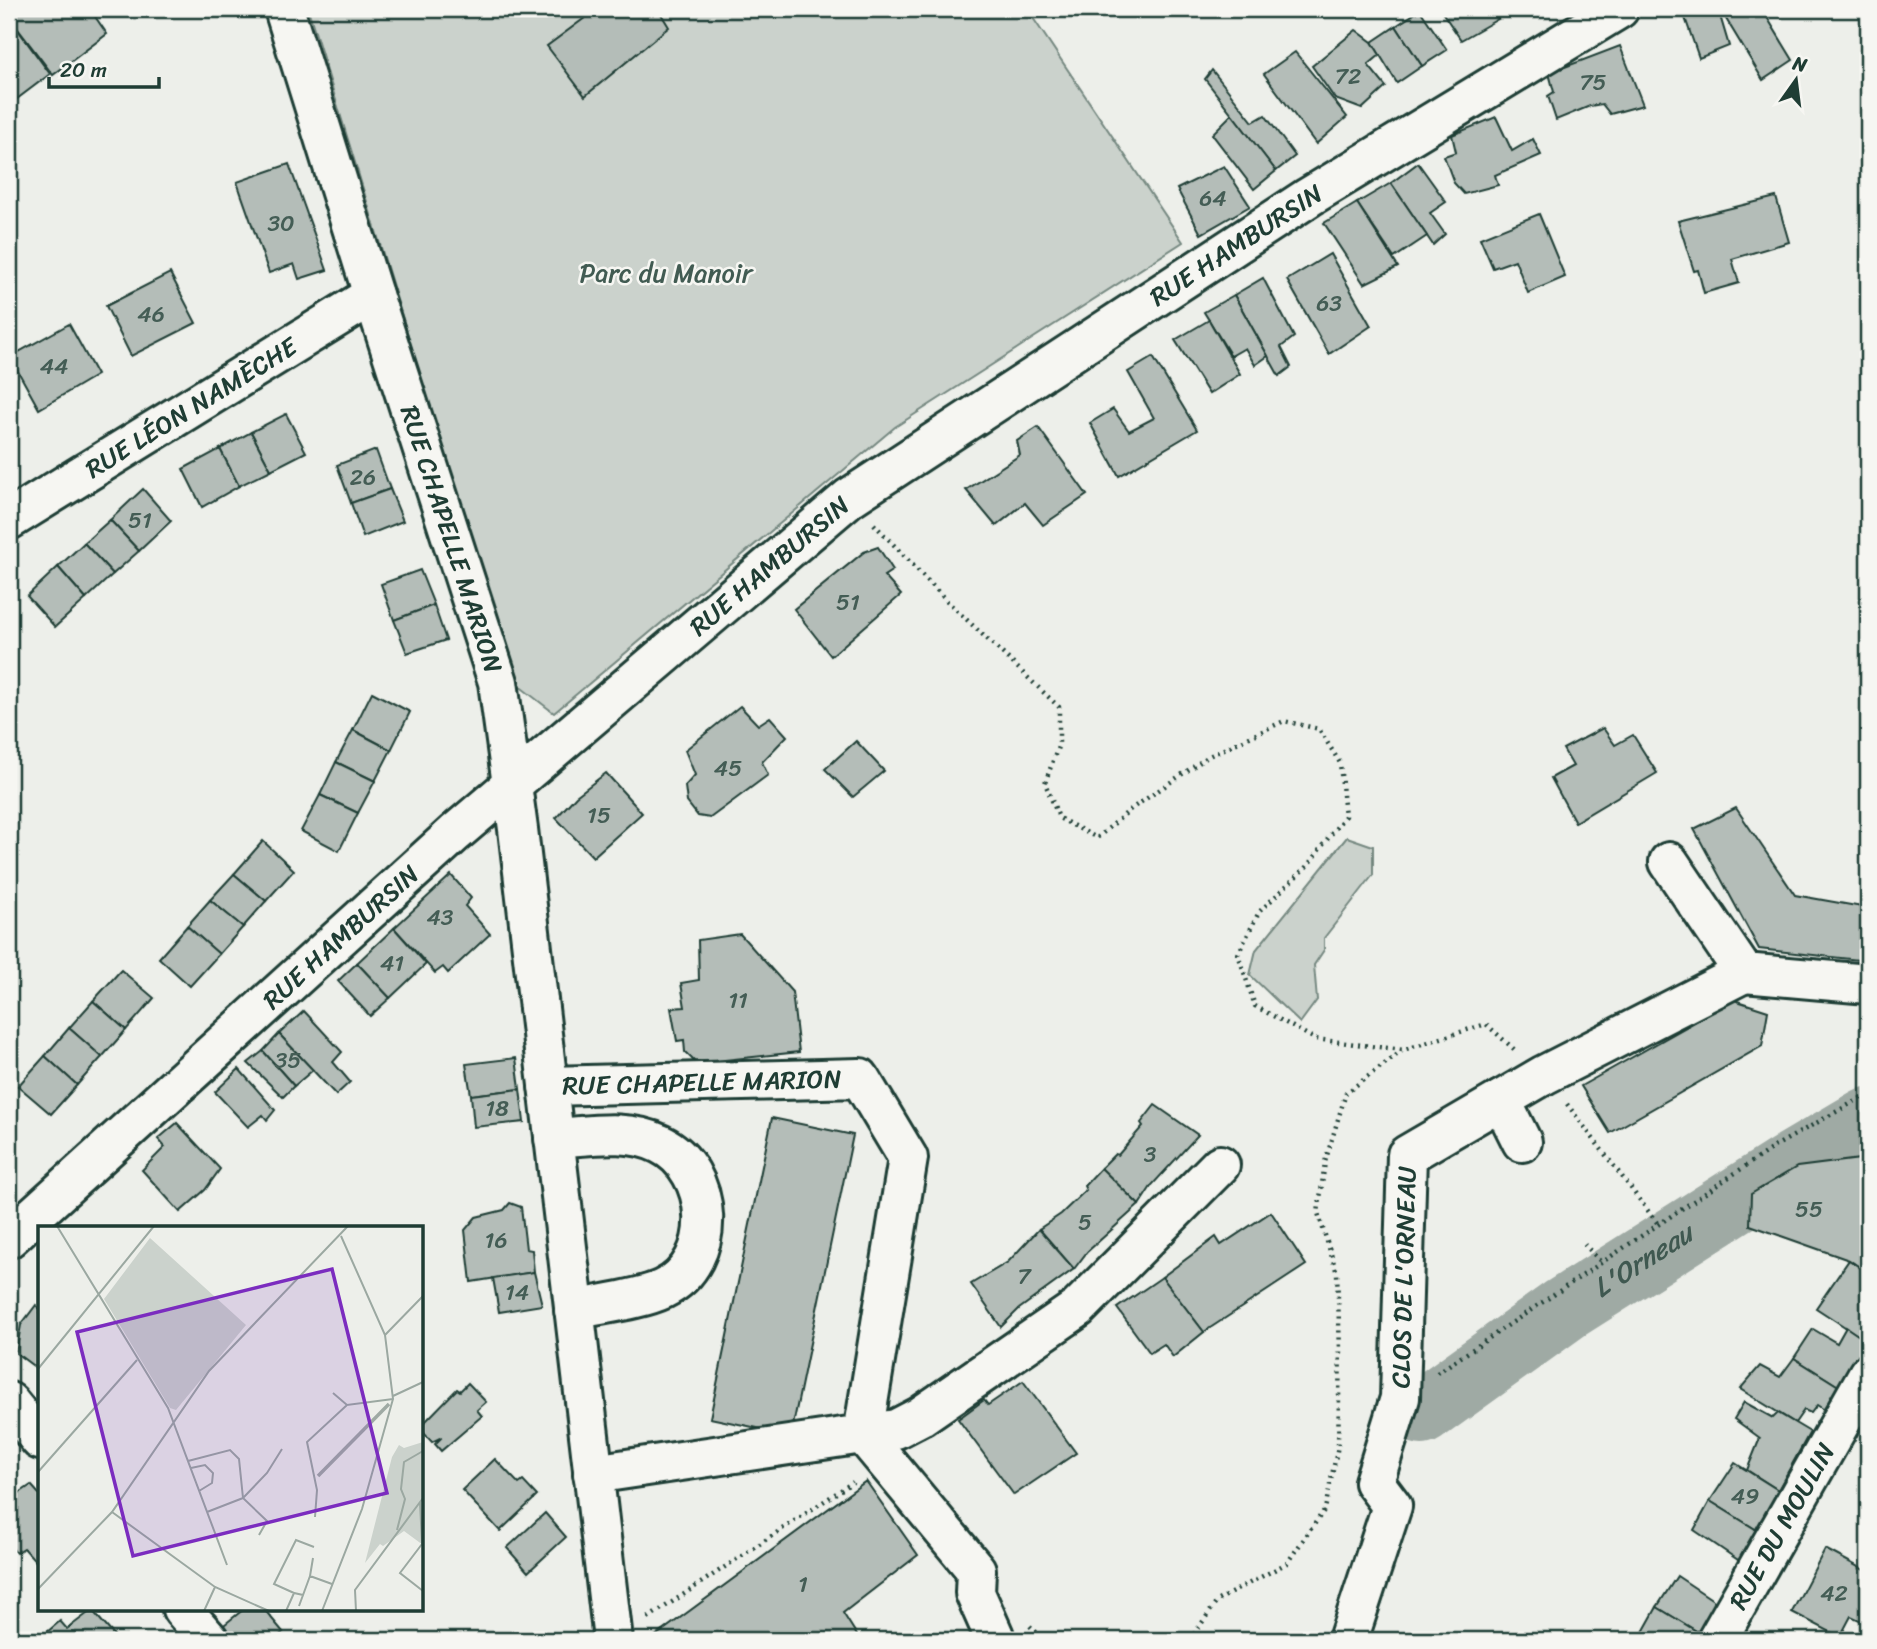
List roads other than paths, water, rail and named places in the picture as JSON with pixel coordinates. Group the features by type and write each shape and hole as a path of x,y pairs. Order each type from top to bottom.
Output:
{"street":[{"name":"RUE CHAPELLE MARION","path":"284,9 498,682 513,782 593,1474 625,1633"},
{"name":"RUE HAMBURSIN","path":"9,1238 513,782 849,498 1309,197 1619,9"},
{"name":"RUE LÉON NAMÈCHE","path":"9,520 373,295"},
{"path":"1669,862 1744,973 1868,984"},
{"name":"CLOS DE L'ORNEAU","path":"1348,1640 1392,1506 1374,1482 1399,1398 1407,1155 1544,1075 1744,973"},
{"name":"RUE CHAPELLE MARION","path":"548,1086 860,1078 908,1158 875,1447"},
{"path":"1502,1100 1522,1142"},
{"path":"554,1138 622,1134 661,1144 674,1153 692,1173 702,1197 704,1210 703,1233 695,1254 679,1277 664,1289 574,1310"},
{"path":"593,1474 875,1447 896,1429 922,1416 1078,1307 1220,1165"},
{"name":"RUE DU MOULIN","path":"1717,1640 1868,1374"},
{"path":"9,1402 38,1438"},
{"path":"875,1447 976,1570 975,1593 994,1636 993,1640"},
{"path":"183,1610 209,1640"}],"waterway":[{"name":"L'Orneau","path":"1422,1412 1565,1309 1868,1120"}],"park label":[{"name":"Parc du Manoir","path":"666,273"}]}
